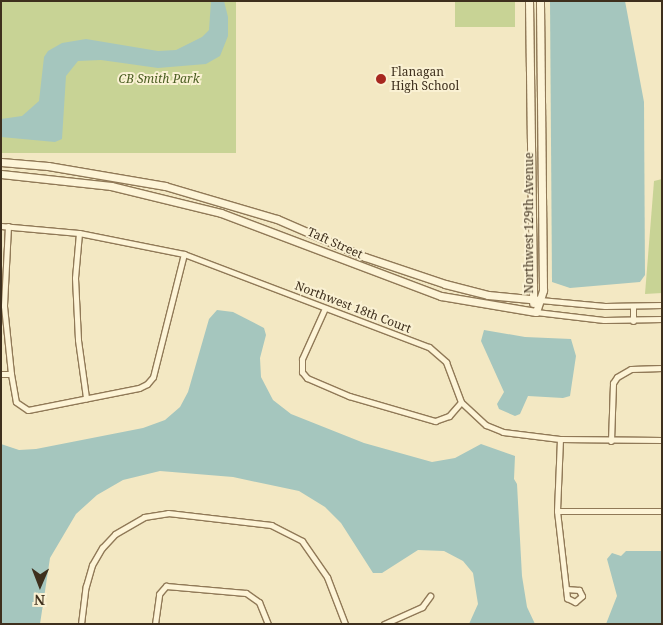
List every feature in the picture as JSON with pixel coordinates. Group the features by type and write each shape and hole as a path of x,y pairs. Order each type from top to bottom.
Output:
{"street":[{"name":"Northwest 129th Avenue","path":"530,1 532,299 536,312"},
{"name":"Northwest 129th Avenue","path":"536,312 543,290 540,1"},
{"path":"530,39 540,32"},
{"name":"Taft Street","path":"1,162 48,166 165,186 277,219 365,257 445,284 488,295 572,305 662,305"},
{"name":"Taft Street","path":"1,174 111,186 221,212 283,233 361,267 441,296 536,312 633,321 662,319"},
{"name":"Northwest 18th Court","path":"1,226 79,233 184,254 429,347 446,362 461,402 486,425 503,432 560,439 662,440"},
{"path":"8,226 4,306 11,374 16,402 22,408 36,409 139,388 147,384 153,377 184,254"},
{"path":"79,233 75,278 78,340 86,398"},
{"path":"361,267 365,257"},
{"path":"633,306 633,321"},
{"path":"325,308 302,359 302,372 307,378 349,396 435,421 448,416 461,402"},
{"path":"611,441 614,383 617,377 631,369 662,368"},
{"path":"1,374 11,374"},
{"path":"560,439 557,511 566,589"},
{"path":"557,511 662,511"},
{"path":"81,624 86,586 92,566 102,548 115,534 144,516 168,513 271,525 302,541 327,577 346,624"},
{"path":"155,624 162,590 166,586 246,593 255,597 268,624"},
{"path":"384,624 422,607 430,596"}],"green space":[{"name":"CB Smith Park","path":"1,1 236,1 236,153 1,153"},
{"path":"455,1 515,1 515,27 455,27"},
{"path":"662,179 662,293 645,294 654,181"}],"water":[{"path":"211,1 224,1 228,17 228,36 220,56 206,64 158,68 101,60 78,61 66,76 62,139 55,142 1,137 1,119 22,116 39,101 44,57 48,51 62,43 86,39 158,51 176,50 202,37 209,30"},
{"path":"550,1 625,1 644,102 645,275 640,282 570,288 552,282"},
{"path":"217,310 233,312 264,328 266,335 260,358 261,377 273,400 291,414 364,443 432,462 455,458 481,444 515,456 514,479 517,484 522,576 527,607 535,624 469,624 478,604 473,573 463,561 444,551 418,550 382,573 373,573 341,523 325,507 299,491 233,477 160,471 123,480 97,495 76,514 50,558 40,624 1,624 1,444 19,450 36,449 143,428 165,420 180,407 188,392 209,319"},
{"path":"484,330 525,337 571,339 576,356 570,396 563,398 528,396 520,414 515,416 499,409 497,404 504,392 481,341"},
{"path":"626,551 662,551 662,624 606,624 617,596 607,559 612,553 621,556"}],"place":[{"name":"Flanagan High School","path":"381,79"}]}
